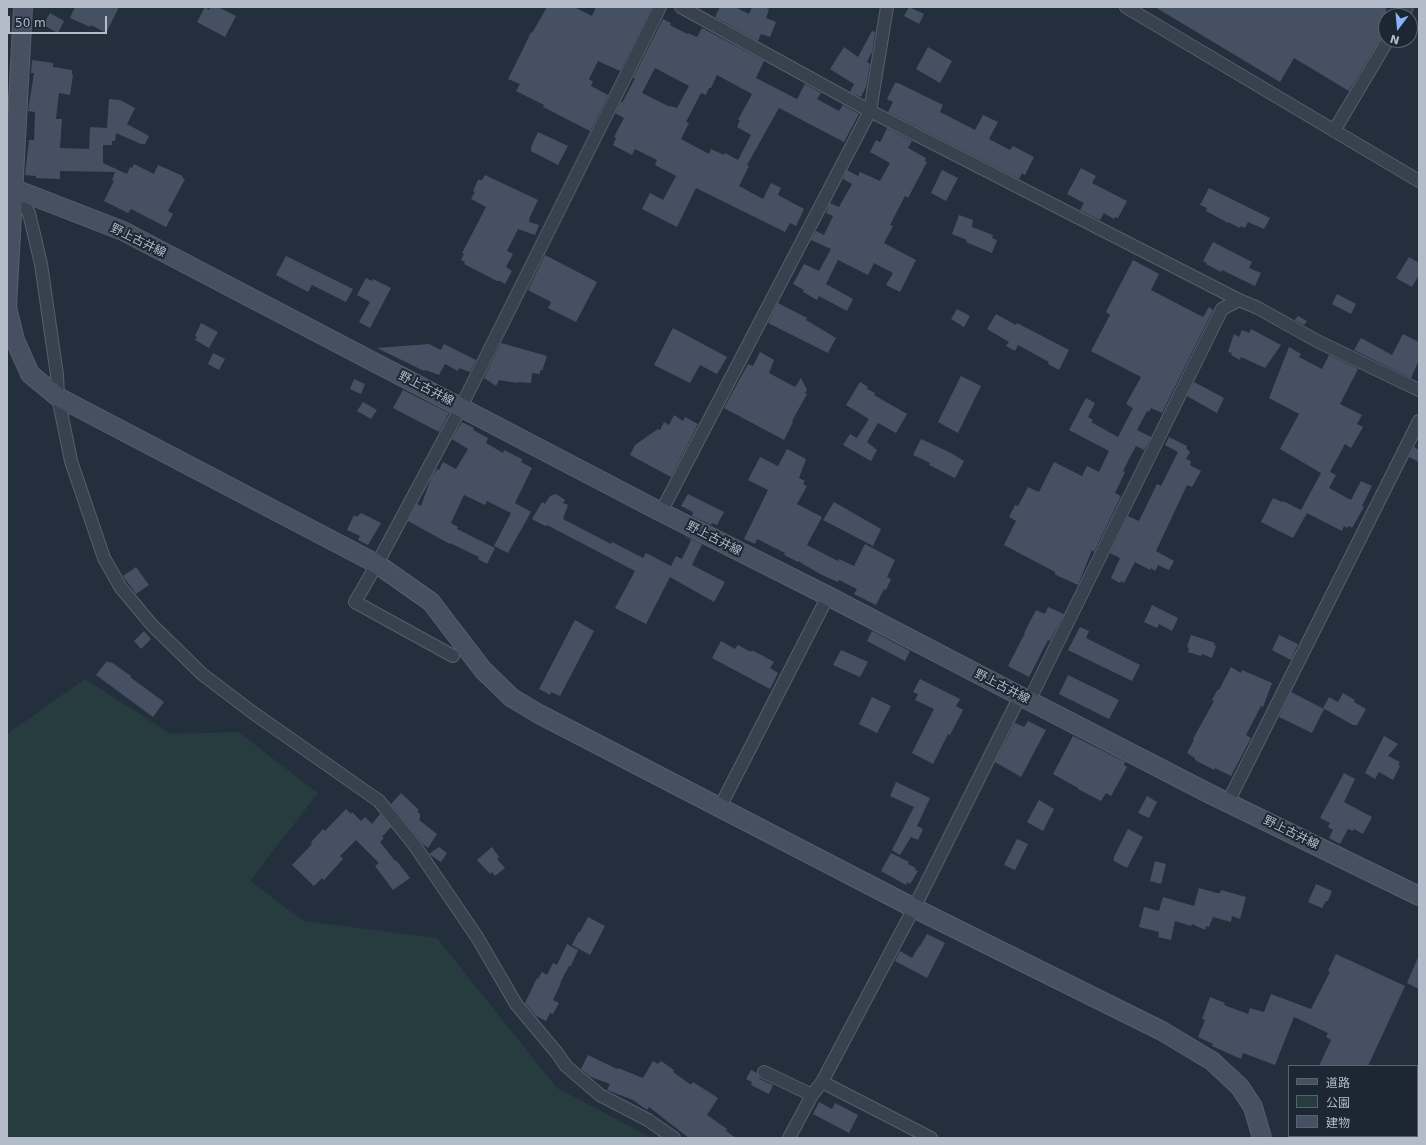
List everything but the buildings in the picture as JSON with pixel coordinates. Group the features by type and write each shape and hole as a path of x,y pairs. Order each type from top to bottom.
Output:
{"street":[{"path":"23,7 13,84 7,308 15,340 30,374 58,397 377,564 431,602 483,670 512,698 539,714 914,908 1162,1031 1212,1061 1240,1087 1253,1107 1262,1138"},
{"path":"453,656 355,602 377,564 460,407 660,7"},
{"path":"681,7 870,111 1239,300 1258,308 1317,341 1419,390"},
{"path":"661,512 870,111 888,7"},
{"path":"1126,7 1334,132 1419,181"},
{"path":"1334,132 1383,48"},
{"path":"10,187 28,213 41,264 57,375 58,397 71,462 104,558 121,588 152,625 202,674 252,712 379,801 413,843 477,937 516,1004 566,1066 600,1095 648,1120 674,1138"},
{"name":"野上古井線","path":"10,187 123,231 661,512 828,596 1228,802 1419,896"},
{"path":"789,1138 812,1095 822,1082 1024,698 1222,309 1239,300"},
{"path":"1228,802 1419,421"},
{"path":"720,807 828,596"},
{"path":"764,1072 812,1095"},
{"path":"822,1082 931,1138"}],"green space":[{"path":"85,679 171,734 238,732 318,793 250,881 303,921 437,938 557,1088 652,1138 7,1138 7,734"}]}
